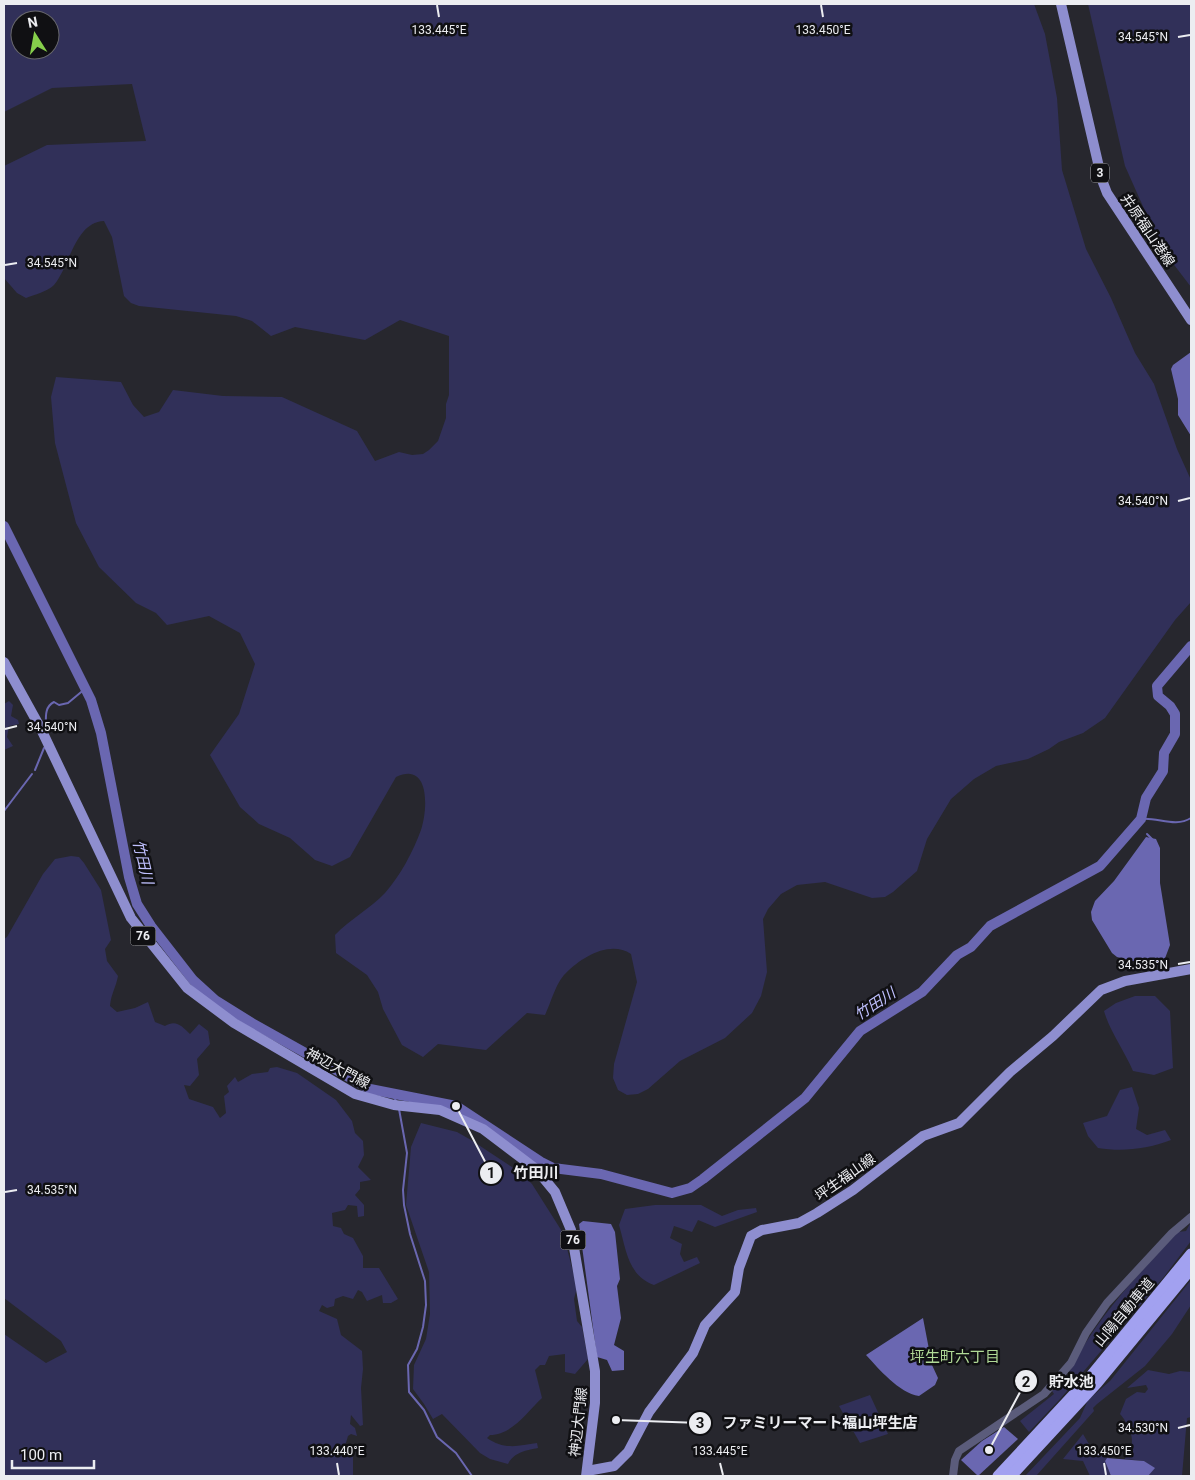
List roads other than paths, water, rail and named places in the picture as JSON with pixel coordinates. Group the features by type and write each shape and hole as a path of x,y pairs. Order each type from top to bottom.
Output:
{"highway":[{"name":"山陽自動車道","path":"998,1476 1090,1377 1191,1254"},
{"name":"山陽自動車道","path":"1011,1476 1096,1383 1191,1269"}],"main road":[{"name":"井原福山港線","path":"1061,4 1102,180 1107,193 1191,320"},
{"name":"神辺大門線","path":"4,662 42,730 131,918 187,988 215,1012 341,1088 372,1101 398,1106 440,1110 482,1129 536,1169 561,1202 571,1230 577,1258 595,1371 595,1403 587,1473"},
{"name":"坪生福山線","path":"587,1473 614,1466 628,1452 649,1412 693,1352 705,1325 736,1292 739,1268 751,1236 762,1230 799,1223 853,1190 923,1136 959,1123 1010,1072 1053,1036 1101,990 1125,981 1191,969"}],"street":[{"path":"953,1476 955,1460 959,1451 1044,1394 1072,1363 1086,1333 1107,1303 1172,1233 1191,1216"}],"waterway":[{"name":"竹田川","path":"4,526 91,700 101,733 129,877 137,904 151,926 193,980 215,1000 252,1023 370,1089 456,1106 553,1168 601,1174 672,1193 690,1188 703,1179 805,1098 860,1031 922,992 957,955 971,947 990,926 1100,866 1141,819 1146,798 1163,771 1164,753 1175,734 1175,714 1170,706 1158,696 1157,686 1191,646"},
{"path":"46,727 46,713 51,704 54,702 59,705 68,703 86,688"},
{"path":"35,770 44,748"},
{"path":"4,811 32,774"},
{"path":"1141,819 1179,822 1191,818"},
{"path":"1147,834 1152,839"},
{"name":"竹田川","path":"390,1092 397,1102"},
{"path":"399,1109 407,1153 403,1190 404,1205 410,1234 425,1281 426,1305 417,1349 408,1365 409,1392 424,1410 437,1437 456,1453 472,1476"}],"place":[{"name":"竹田川","path":"456,1106"},
{"name":"ファミリーマート福山坪生店","path":"616,1420"},
{"name":"貯水池","path":"989,1450"}],"district":[{"name":"坪生町六丁目","path":"955,1357"}]}
